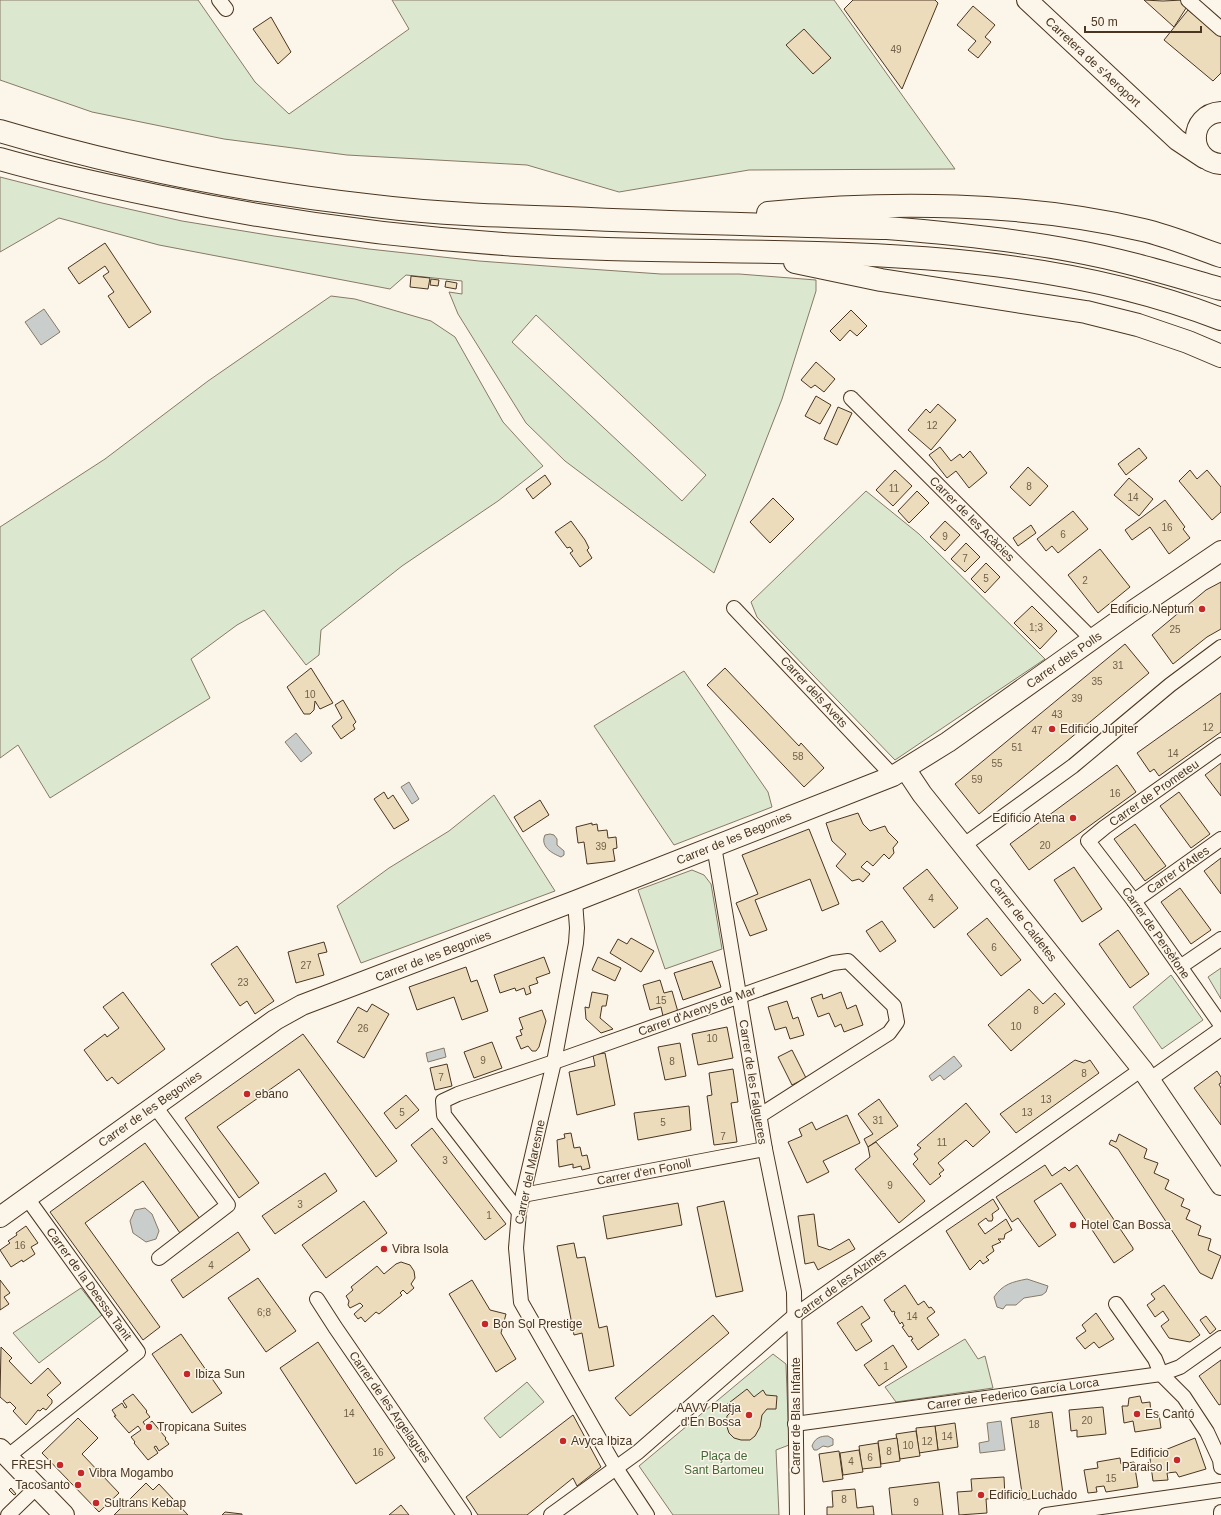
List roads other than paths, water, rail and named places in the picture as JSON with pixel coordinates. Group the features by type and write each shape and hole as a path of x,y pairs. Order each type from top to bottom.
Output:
{"highway":[{"path":"0,131 46,145 144,168 278,192 374,206 473,215 887,228 999,239 1074,251 1131,263 1221,290"},
{"path":"0,159 39,170 210,208 373,233 550,246 882,254 938,258 1069,276 1166,300 1221,319"},
{"path":"700,223 753,214 841,208 908,207 1020,211 1080,218 1145,230 1221,256"},
{"path":"744,251 880,280 1086,312 1138,325 1188,342 1221,356"}],"street":[{"name":"Carretera de s'Aeroport","path":"1027,0 1177,140 1215,163"},
{"path":"1188,0 1221,30"},
{"path":"1215,163 1199,152 1196,135 1210,117 1221,96"},
{"path":"1160,123 1184,128 1210,117"},
{"name":"Carrer de les Acàcies","path":"851,398 1093,640"},
{"name":"Carrer dels Polls","path":"899,773 948,742 1221,551"},
{"name":"Carrer dels Avets","path":"734,608 899,773"},
{"path":"964,846 1073,766 1170,685 1221,647"},
{"name":"Carrer de Prometeu","path":"1088,841 1105,827 1221,745"},
{"name":"Carrer de Caldetes","path":"899,773 964,846 1146,1075 1221,1185"},
{"name":"Carrer de les Begonies","path":"0,1216 275,1020 302,1005 575,902 899,773"},
{"name":"Carrer d'Atles","path":"1134,901 1221,839"},
{"name":"Carrer de Persèfone","path":"1088,841 1134,901 1221,1025"},
{"name":"Carrer de les Falgueres","path":"714,846 759,1116 794,1292 794,1316"},
{"name":"Carrer del Maresme","path":"575,902 577,928 576,943 554,1062 520,1212 516,1248 521,1302 616,1468 647,1515"},
{"path":"1180,967 1221,939"},
{"name":"Carrer d'Arenys de Mar","path":"520,1212 444,1115 443,1101 458,1094 554,1062 833,963 848,961 894,1006 897,1022 889,1033 759,1116"},
{"name":"Carrer de les Alzines","path":"551,1515 638,1452 794,1316 1146,1075 1221,1029"},
{"path":"154,1105 228,1205 159,1258"},
{"name":"Carrer d'en Fonoll","path":"523,1195 765,1149"},
{"name":"Carrer de la Deessa Tanit","path":"4,1453 138,1352 27,1198"},
{"name":"Carrer de les Argelagues","path":"317,1299 464,1515"},
{"path":"1116,1304 1155,1359 1161,1374 1184,1397 1207,1432 1220,1460 1221,1467"},
{"name":"Carrer de Blas Infante","path":"794,1316 797,1515"},
{"name":"Carrer de Federico García Lorca","path":"795,1424 1161,1374 1180,1367 1221,1338"},
{"path":"4,1453 64,1515"},
{"path":"8,1515 37,1488"},
{"path":"1046,1515 1221,1490"}],"place":[{"name":"Edificio Neptum","path":"1202,609"},
{"name":"Edificio Jupiter","path":"1052,729"},
{"name":"Edificio Atena","path":"1073,818"},
{"name":"ebano","path":"247,1094"},
{"name":"Hotel Can Bossa","path":"1073,1225"},
{"name":"Vibra Isola","path":"384,1249"},
{"name":"Bon Sol Prestige","path":"485,1324"},
{"name":"Ibiza Sun","path":"187,1374"},
{"name":"Es Cantó","path":"1137,1414"},
{"name":"AAVV Platja d'En Bossa","path":"749,1415"},
{"name":"Tropicana Suites","path":"149,1427"},
{"name":"Avyca Ibiza","path":"563,1441"},
{"name":"Edificio Paraiso I","path":"1177,1460"},
{"name":"FRESH","path":"60,1465"},
{"name":"Vibra Mogambo","path":"81,1473"},
{"name":"Tacosanto","path":"78,1485"},
{"name":"Edificio Luchado","path":"981,1495"},
{"name":"Sultrans Kebap","path":"96,1503"}],"park label":[{"name":"Plaça de Sant Bartomeu","path":"724,1463"}]}
